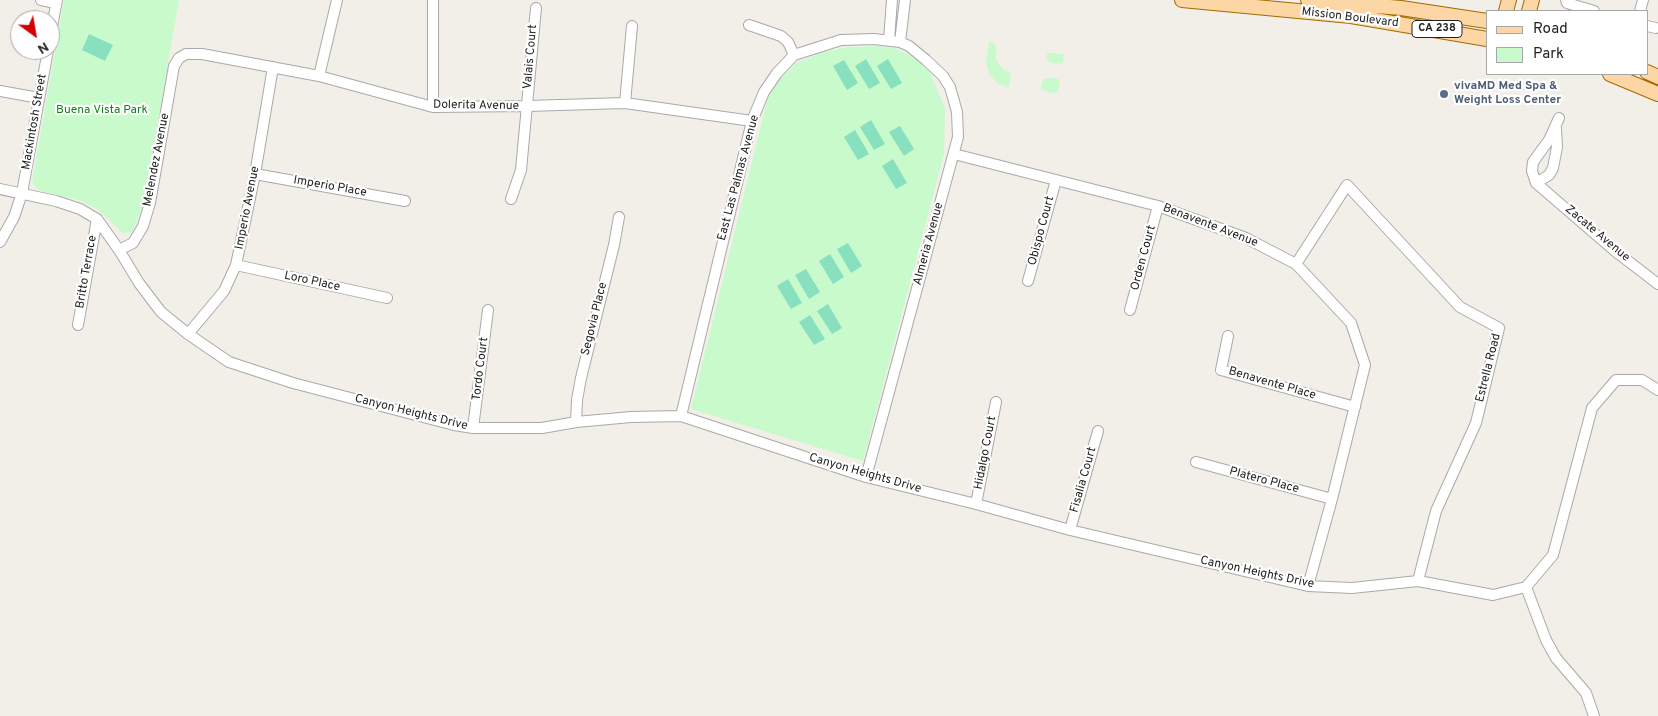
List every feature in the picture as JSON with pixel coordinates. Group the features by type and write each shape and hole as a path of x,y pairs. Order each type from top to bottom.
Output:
{"main road":[{"name":"Mission Boulevard","path":"1182,0 1351,16 1486,39"},
{"name":"Mission Boulevard","path":"1308,0 1401,8 1486,21"},
{"path":"1612,75 1658,94"}],"street":[{"path":"41,0 56,1"},
{"path":"319,76 337,0"},
{"path":"433,0 433,107"},
{"path":"892,0 894,41"},
{"path":"894,41 905,0"},
{"path":"1566,2 1591,10"},
{"name":"Valais Court","path":"511,200 521,170 536,8"},
{"path":"749,25 781,36 788,42 794,55"},
{"path":"625,103 632,26"},
{"name":"East Las Palmas Avenue","path":"681,416 752,121 764,92 777,73 794,55 841,40 894,41"},
{"name":"Almeria Avenue","path":"866,477 958,137 957,112 950,87 943,76 909,46 894,41"},
{"name":"Dolerita Avenue","path":"178,60 184,55 195,53 273,67 319,76 433,107 625,103 752,121"},
{"name":"Mackintosh Street","path":"0,242 14,217 22,193 46,60"},
{"name":"Melendez Avenue","path":"119,250 133,243 146,218 174,66 178,60"},
{"name":"Imperio Avenue","path":"188,334 224,291 236,265 255,174 273,67"},
{"path":"0,90 39,98"},
{"path":"1557,122 1557,146 1553,168 1549,175 1536,184 1532,171 1533,162 1549,140 1557,122"},
{"name":"Benavente Avenue","path":"954,154 1158,206 1246,238 1296,264 1351,323 1365,365 1332,499 1308,586"},
{"name":"Imperio Place","path":"255,174 405,200"},
{"name":"Obispo Court","path":"1028,281 1056,180"},
{"name":"Zacate Avenue","path":"1536,184 1615,251 1658,284"},
{"name":"Estrella Road","path":"1296,264 1347,185 1460,307 1499,328 1476,423 1436,511 1418,582"},
{"name":"Canyon Heights Drive","path":"0,189 80,208 97,219 160,312 228,362 293,383 454,425 473,428 542,428 576,422 631,417 681,416 866,477 976,504 1070,530 1308,586 1352,588 1418,582 1493,596 1526,587"},
{"name":"Orden Court","path":"1130,310 1158,206"},
{"name":"Segovia Place","path":"576,422 580,378 614,245 619,217"},
{"name":"Britto Terrace","path":"78,326 97,219"},
{"name":"Loro Place","path":"236,265 387,298"},
{"name":"Tordo Court","path":"473,428 488,310"},
{"name":"Benavente Place","path":"1228,336 1221,370 1355,407"},
{"path":"1594,716 1586,693 1556,658 1546,640 1526,587 1553,555 1592,408 1616,380 1642,380 1658,390"},
{"name":"Hidalgo Court","path":"976,504 996,402"},
{"name":"Fisalia Court","path":"1070,530 1098,431"},
{"name":"Platero Place","path":"1196,462 1332,499"}],"green space":[{"name":"Buena Vista Park","path":"64,0 179,0 143,205 132,232 123,233 97,209 82,201 40,191 32,182 53,60 60,60 60,23"},
{"path":"89,34 113,45 105,61 82,50"},
{"path":"989,42 996,45 996,60 1004,70 1011,73 1009,87 998,84 989,74 986,62"},
{"path":"881,46 897,49 914,58 930,72 945,109 944,154 863,461 691,409 767,101 777,82 796,63 823,52 849,47"},
{"path":"1047,53 1064,54 1063,64 1049,62"},
{"path":"866,59 880,83 869,89 855,66"},
{"path":"888,59 902,83 891,89 877,66"},
{"path":"844,60 858,83 847,90 833,66"},
{"path":"1052,78 1060,81 1058,92 1052,93 1041,89 1043,79"},
{"path":"871,120 885,144 874,150 860,127"},
{"path":"900,126 914,149 904,156 889,132"},
{"path":"855,130 869,154 858,160 844,137"},
{"path":"893,159 907,183 896,189 882,166"},
{"path":"848,243 862,266 851,273 837,249"},
{"path":"830,254 844,277 833,284 819,261"},
{"path":"806,269 820,292 809,299 795,275"},
{"path":"788,279 802,303 791,309 777,286"},
{"path":"828,304 842,328 832,334 817,311"},
{"path":"810,315 825,339 814,345 799,322"}],"place":[{"name":"vivaMD Med Spa & Weight Loss Center","path":"1444,94"}]}
